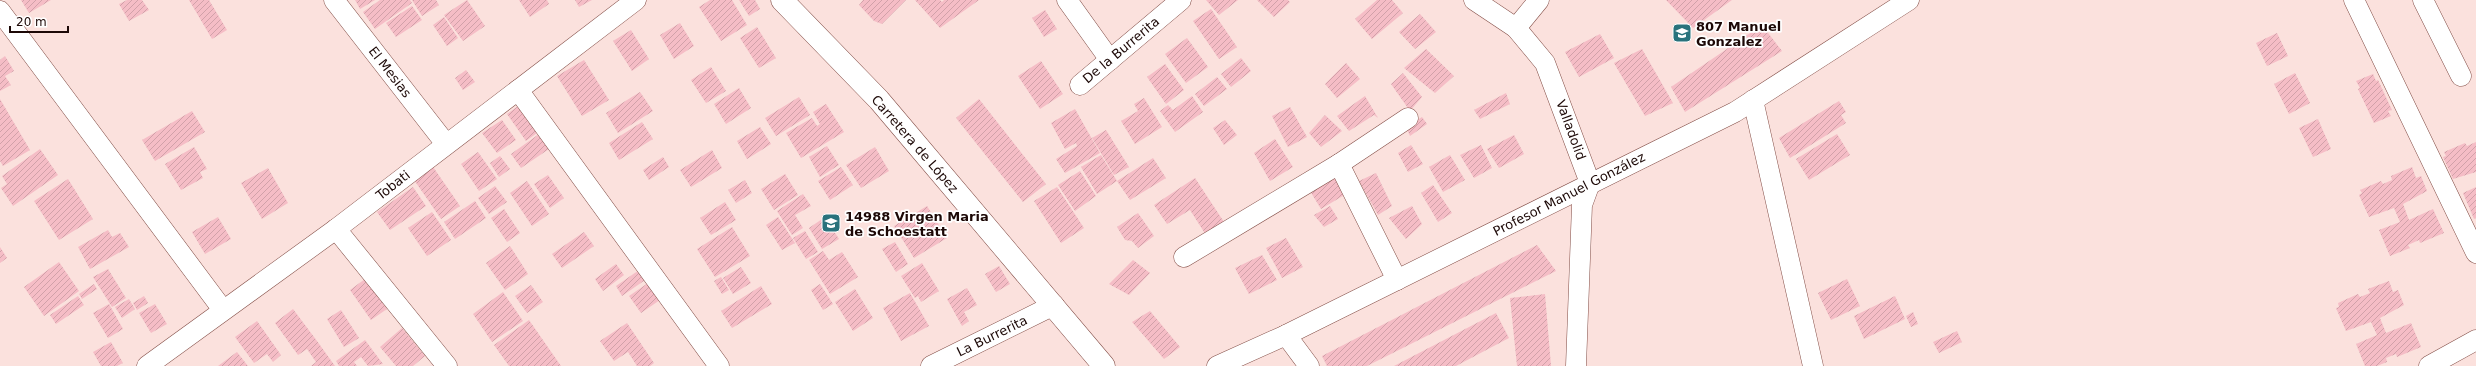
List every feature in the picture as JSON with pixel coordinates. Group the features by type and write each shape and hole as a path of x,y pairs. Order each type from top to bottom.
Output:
{"main road":[{"name":"Carretera de López","path":"782,0 878,100 1054,305 1104,366"}],"street":[{"name":"El Mesias","path":"334,0 446,144"},
{"name":"Tobati","path":"147,366 336,229 636,0"},
{"path":"1067,0 1110,60"},
{"name":"De la Burrerita","path":"1080,86 1181,0"},
{"name":"Valladolid","path":"1474,0 1516,28 1545,63 1590,183"},
{"path":"1516,28 1539,0"},
{"path":"2354,0 2476,253"},
{"path":"2423,0 2461,76"},
{"name":"Profesor Manuel González","path":"1217,366 1286,335 1734,112 1903,1"},
{"path":"0,11 223,310"},
{"path":"518,90 719,366"},
{"path":"1754,100 1813,366"},
{"path":"1184,257 1339,164 1408,118"},
{"path":"1339,164 1397,280"},
{"path":"1576,366 1582,205 1590,183"},
{"path":"336,229 447,366"},
{"name":"La Burrerita","path":"931,366 1054,305"},
{"path":"1286,335 1309,366"},
{"path":"2438,364 2476,340"}],"building":[{"path":"21,0 51,0 29,13"},
{"path":"127,0 142,0 149,10 129,21 119,4"},
{"path":"189,0 209,0 227,30 212,39"},
{"path":"355,0 375,0 360,9"},
{"path":"380,0 410,0 412,3 375,29 363,12"},
{"path":"412,0 436,0 439,5 422,16"},
{"path":"467,0 485,26 463,41 444,15"},
{"path":"519,0 547,0 549,4 530,17"},
{"path":"575,0 592,0 579,7"},
{"path":"710,0 732,0 747,25 721,41 699,7"},
{"path":"739,0 755,0 760,9 749,16"},
{"path":"863,0 906,0 882,24 874,21 859,5"},
{"path":"915,0 940,0 942,2 944,0 979,0 940,28"},
{"path":"1206,0 1238,0 1219,15"},
{"path":"1257,0 1288,0 1290,2 1274,17"},
{"path":"1377,0 1392,0 1403,13 1372,39 1355,19"},
{"path":"1666,0 1732,0 1693,28"},
{"path":"412,6 422,20 396,37 386,23"},
{"path":"1211,9 1237,47 1219,59 1193,21"},
{"path":"1045,10 1057,29 1044,37 1032,18"},
{"path":"1420,14 1436,32 1415,49 1399,32"},
{"path":"444,17 458,38 447,46 433,25"},
{"path":"680,23 694,46 674,59 660,35"},
{"path":"1762,25 1782,51 1685,112 1671,87"},
{"path":"757,27 776,58 759,68 740,38"},
{"path":"631,30 649,59 632,71 613,41"},
{"path":"2277,33 2288,56 2267,66 2256,43"},
{"path":"1600,34 1614,58 1579,77 1565,52"},
{"path":"1187,38 1208,67 1186,83 1165,54"},
{"path":"1426,49 1454,76 1435,93 1404,68"},
{"path":"1642,49 1673,103 1645,116 1614,63"},
{"path":"5,56 14,71 5,76 11,85 0,91 0,60"},
{"path":"1241,58 1251,71 1231,87 1221,74"},
{"path":"584,60 609,100 582,116 557,76"},
{"path":"1041,61 1063,94 1040,109 1018,76"},
{"path":"1346,63 1360,79 1337,98 1325,84"},
{"path":"1165,64 1184,90 1166,104 1147,77"},
{"path":"711,67 726,91 706,103 691,80"},
{"path":"466,70 475,82 463,90 455,78"},
{"path":"1403,73 1422,97 1410,111 1391,84"},
{"path":"2295,73 2310,103 2289,114 2274,84"},
{"path":"2373,74 2376,81 2378,80 2392,110 2388,111 2391,116 2374,123 2358,89 2360,88 2356,81"},
{"path":"1217,77 1227,89 1204,106 1195,94"},
{"path":"739,88 751,108 726,124 714,104"},
{"path":"640,92 653,111 618,133 606,113"},
{"path":"1506,93 1510,104 1480,119 1474,110"},
{"path":"1192,96 1203,112 1175,132 1160,111 1168,105 1173,110"},
{"path":"1365,96 1378,118 1374,115 1349,131 1337,116"},
{"path":"799,97 810,115 776,136 765,118"},
{"path":"1144,98 1162,127 1135,144 1121,121 1138,111 1134,104"},
{"path":"0,99 30,150 3,166 0,161"},
{"path":"979,99 1046,184 1023,202 956,118"},
{"path":"1839,101 1846,112 1841,115 1846,123 1790,158 1779,138"},
{"path":"826,104 844,132 801,158 786,133 812,118 817,126 820,124 813,112"},
{"path":"518,106 537,133 526,141 507,114"},
{"path":"1290,107 1307,137 1288,147 1272,116"},
{"path":"1075,109 1100,153 1065,173 1056,159 1077,146 1076,143 1065,149 1051,123"},
{"path":"192,111 205,132 155,161 142,140"},
{"path":"1325,115 1342,131 1321,147 1309,133"},
{"path":"1422,117 1427,124 1410,136 1406,127"},
{"path":"2318,119 2331,149 2313,157 2299,128"},
{"path":"502,120 516,140 497,153 482,133"},
{"path":"1225,120 1237,135 1224,145 1213,128"},
{"path":"642,122 653,139 619,160 609,143"},
{"path":"760,127 771,144 747,159 737,141"},
{"path":"1106,130 1129,167 1114,175 1092,138"},
{"path":"539,134 549,149 521,168 511,154"},
{"path":"1837,134 1850,155 1809,180 1796,159"},
{"path":"1514,135 1524,154 1499,168 1487,149"},
{"path":"1275,139 1293,167 1270,181 1254,153"},
{"path":"2476,142 2476,172 2453,179 2443,157 2446,156 2444,152 2465,143 2467,146"},
{"path":"1411,145 1423,164 1408,172 1398,153"},
{"path":"1481,145 1492,168 1474,178 1460,155"},
{"path":"827,146 839,165 820,177 809,157"},
{"path":"194,147 207,169 200,172 203,178 181,190 165,164"},
{"path":"875,147 889,171 861,188 846,165"},
{"path":"40,149 58,175 13,206 1,188 7,184 2,176"},
{"path":"712,150 722,168 691,187 680,170"},
{"path":"478,152 497,179 479,191 461,164"},
{"path":"1101,155 1117,181 1097,194 1081,167"},
{"path":"1450,155 1465,180 1443,192 1429,167"},
{"path":"500,156 510,169 499,177 490,163"},
{"path":"663,157 669,167 649,180 643,170"},
{"path":"1153,158 1166,178 1130,200 1117,181"},
{"path":"429,161 460,206 441,219 410,174"},
{"path":"841,167 853,185 830,200 818,181"},
{"path":"2412,167 2416,178 2421,176 2427,191 2403,204 2409,220 2433,209 2444,233 2420,243 2419,240 2408,245 2410,248 2390,256 2379,230 2400,222 2394,208 2369,217 2359,195 2362,193 2360,190 2381,181 2383,184 2392,180 2391,176"},
{"path":"268,168 288,203 262,219 241,183"},
{"path":"1080,171 1096,196 1075,211 1058,185"},
{"path":"1376,173 1392,206 1378,215 1359,181"},
{"path":"785,174 798,195 774,210 761,189"},
{"path":"548,175 564,198 550,208 534,184"},
{"path":"1335,176 1346,194 1321,209 1310,191"},
{"path":"1195,178 1224,222 1206,235 1190,210 1167,224 1154,205"},
{"path":"68,179 93,219 59,240 34,201"},
{"path":"745,180 752,193 736,203 728,190"},
{"path":"527,181 549,214 532,226 510,193"},
{"path":"1433,185 1452,213 1438,222 1421,193"},
{"path":"495,186 507,202 489,214 478,198"},
{"path":"413,187 426,206 390,230 377,212"},
{"path":"1057,187 1084,228 1061,243 1034,201"},
{"path":"2476,187 2476,218 2474,219 2463,193"},
{"path":"803,194 811,206 795,215 803,228 792,235 777,211"},
{"path":"475,201 486,218 455,239 444,222"},
{"path":"725,202 736,220 711,235 700,218"},
{"path":"927,206 947,238 914,258 894,226"},
{"path":"1330,206 1338,219 1324,227 1314,215"},
{"path":"1412,206 1422,224 1406,239 1389,218"},
{"path":"504,209 520,233 507,242 491,218"},
{"path":"432,212 451,240 427,256 408,228"},
{"path":"1138,213 1154,236 1138,248 1132,241 1125,240 1117,227"},
{"path":"218,217 231,239 205,254 192,232"},
{"path":"778,217 795,243 782,250 766,225"},
{"path":"825,217 839,239 822,249 809,228"},
{"path":"732,227 750,256 715,277 697,249"},
{"path":"108,230 112,237 120,233 129,247 90,269 78,247"},
{"path":"805,231 818,252 806,259 793,238"},
{"path":"584,232 594,246 562,268 552,254"},
{"path":"1286,238 1303,267 1282,278 1266,248"},
{"path":"895,242 908,264 896,272 882,249"},
{"path":"1537,245 1556,271 1367,366 1327,366 1322,356"},
{"path":"510,246 528,274 505,290 486,263"},
{"path":"0,247 7,258 0,263"},
{"path":"823,251 829,260 842,252 858,277 830,294 809,260"},
{"path":"1262,255 1277,280 1249,294 1235,268"},
{"path":"1133,260 1150,273 1129,295 1109,284"},
{"path":"59,262 79,291 44,316 24,287"},
{"path":"922,263 939,291 921,302 918,296 915,298 901,276"},
{"path":"616,264 624,275 603,291 595,279"},
{"path":"999,266 1010,284 996,292 985,274"},
{"path":"741,267 751,283 733,294 723,278"},
{"path":"642,268 648,278 622,296 616,286"},
{"path":"108,269 126,298 112,307 93,277"},
{"path":"721,277 729,290 722,294 714,281"},
{"path":"365,279 387,309 371,320 350,290"},
{"path":"1847,279 1860,306 1831,320 1818,293"},
{"path":"2389,281 2393,292 2398,290 2404,305 2380,318 2386,333 2411,323 2421,347 2397,357 2396,354 2386,358 2387,362 2377,366 2365,366 2356,344 2377,335 2371,322 2346,331 2336,308 2339,307 2338,303 2358,294 2360,297 2370,293 2368,289"},
{"path":"648,283 660,300 641,313 629,296"},
{"path":"94,284 97,289 82,299 79,294"},
{"path":"820,284 833,304 823,310 811,290"},
{"path":"531,285 543,302 527,313 515,296"},
{"path":"761,286 772,304 732,328 721,311"},
{"path":"967,288 977,305 964,312 969,321 962,326 947,299"},
{"path":"855,289 873,318 853,331 835,302"},
{"path":"503,292 523,321 492,342 473,314"},
{"path":"910,293 929,326 901,341 883,308"},
{"path":"1545,294 1551,366 1517,366 1510,298"},
{"path":"78,296 84,305 56,324 50,315"},
{"path":"144,296 148,303 137,310 133,303"},
{"path":"1895,296 1905,319 1864,339 1854,316"},
{"path":"129,299 135,309 122,318 115,307"},
{"path":"109,304 123,329 108,338 93,313"},
{"path":"155,304 167,324 151,333 139,313"},
{"path":"293,309 335,366 311,366 316,362 307,349 298,355 275,323"},
{"path":"341,310 359,338 344,347 327,319"},
{"path":"1150,311 1180,347 1164,359 1132,322"},
{"path":"1913,312 1918,324 1911,327 1906,316"},
{"path":"1496,313 1509,338 1456,366 1394,366"},
{"path":"529,320 561,366 509,366 494,345"},
{"path":"257,321 281,355 273,362 267,354 254,363 235,337"},
{"path":"627,323 654,363 650,366 637,366 628,352 614,361 600,341"},
{"path":"402,328 425,356 413,366 396,366 380,347"},
{"path":"1957,331 1962,342 1939,353 1933,342"},
{"path":"365,340 383,364 368,366 361,357 354,362 357,366 339,366 336,361"},
{"path":"111,342 123,363 117,366 101,366 93,352"},
{"path":"237,352 248,366 218,366"}],"place":[{"name":"807 Manuel Gonzalez","path":"1682,33"},
{"name":"14988 Virgen Maria de Schoestatt","path":"831,223"}]}
